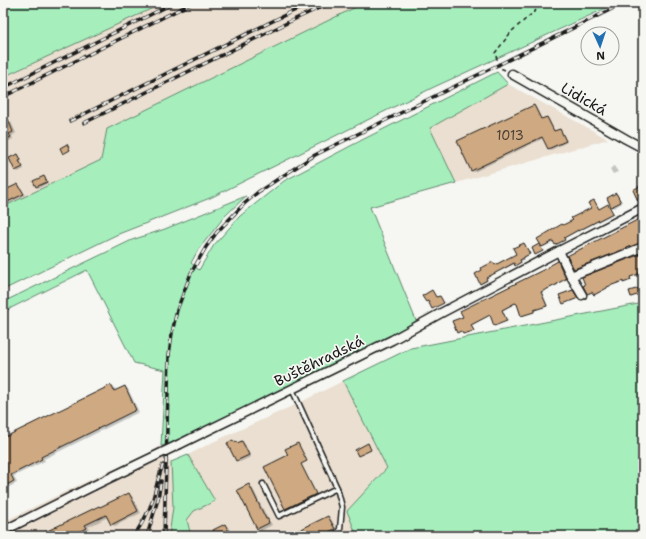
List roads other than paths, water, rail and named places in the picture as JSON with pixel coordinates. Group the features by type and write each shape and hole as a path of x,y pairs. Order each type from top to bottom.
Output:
{"street":[{"name":"Lidická","path":"512,74 643,148"},
{"name":"Buštěhradská","path":"3,531 392,340 643,208"},
{"path":"571,276 643,247"},
{"path":"559,251 582,295"}],"lane":[{"path":"292,389 337,488 342,507 340,528 335,536"},
{"path":"263,484 279,516 337,488"}],"railway":[{"path":"3,88 174,3"},
{"path":"3,97 192,3"},
{"path":"70,121 289,13 313,3"},
{"path":"84,123 293,20 333,3"},
{"path":"164,536 169,355 172,333 177,310 191,273 206,247 217,232 258,192 315,155 624,3"},
{"path":"134,536 150,506 163,465"},
{"path":"147,536 158,499 161,481"}]}
